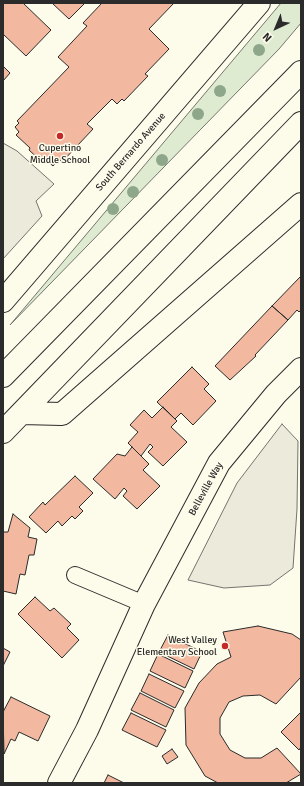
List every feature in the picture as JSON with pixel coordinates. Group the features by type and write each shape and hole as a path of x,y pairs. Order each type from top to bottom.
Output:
{"main road":[{"name":"South Bernardo Avenue","path":"3,301 259,3"},
{"path":"3,376 301,72"},
{"path":"3,432 301,123"},
{"path":"22,413 62,414 301,204"},
{"name":"Belleville Way","path":"59,783 87,730 144,604 219,463 276,394 301,369"}],"street":[{"path":"75,574 144,604"}],"green space":[{"path":"281,3 301,3 301,23 279,49 10,325"}],"shaded area":[{"path":"3,143 17,151 54,184 36,201 42,216 3,259"},
{"path":"282,424 298,441 297,509 293,568 270,585 224,588 188,580 237,483"}],"building":[{"path":"3,3 23,3 51,30 26,56 3,34"},
{"path":"52,3 85,3 69,19"},
{"path":"102,3 174,3 149,29 169,49 145,74 148,76 124,101 122,99 117,104 112,99 87,124 93,129 62,162 59,159 53,166 44,158 41,161 29,150 30,148 16,135 19,132 15,127 19,123 17,121 69,67 58,57 87,26 83,23"},
{"path":"3,66 10,73 3,81"},
{"path":"301,276 301,310 299,312 297,310 288,320 272,306"},
{"path":"272,306 288,320 255,355 256,356 230,380 215,366"},
{"path":"192,367 209,384 204,389 216,401 193,425 181,413 175,419 157,402"},
{"path":"163,407 177,421 171,427 187,442 163,466 148,452 153,447 150,444 141,456 128,443 138,432 130,425 144,410 152,418"},
{"path":"132,447 149,464 143,470 160,486 137,509 123,496 127,491 124,488 115,499 93,479 117,454 125,456"},
{"path":"75,476 93,493 79,507 83,511 75,519 72,516 62,526 58,521 46,533 29,517 43,502 45,505"},
{"path":"13,514 30,528 28,537 37,539 34,555 29,555 25,575 20,574 16,594 3,591 3,532 8,532"},
{"path":"35,597 50,611 54,608 71,624 67,628 79,640 62,658 18,614"},
{"path":"258,626 292,634 301,640 301,677 276,704 260,695 243,696 229,702 220,718 220,734 230,750 245,758 261,758 277,748 301,774 286,783 218,783 205,776 186,745 185,708 199,683 217,664 231,657 223,632"},
{"path":"168,635 202,652 194,669 159,652"},
{"path":"3,648 10,652 3,666"},
{"path":"158,654 193,671 185,688 150,671"},
{"path":"149,674 184,691 175,708 141,691"},
{"path":"140,693 174,710 166,727 131,710"},
{"path":"11,697 50,716 38,741 19,732 15,741 11,739 4,754 3,712"},
{"path":"301,712 301,747 299,750 281,732"},
{"path":"131,713 166,730 157,747 122,730"},
{"path":"172,749 178,757 167,764 162,756"},
{"path":"108,775 124,783 104,783"}],"place":[{"name":"Cupertino Middle School","path":"60,136"},
{"name":"West Valley Elementary School","path":"225,646"}]}
